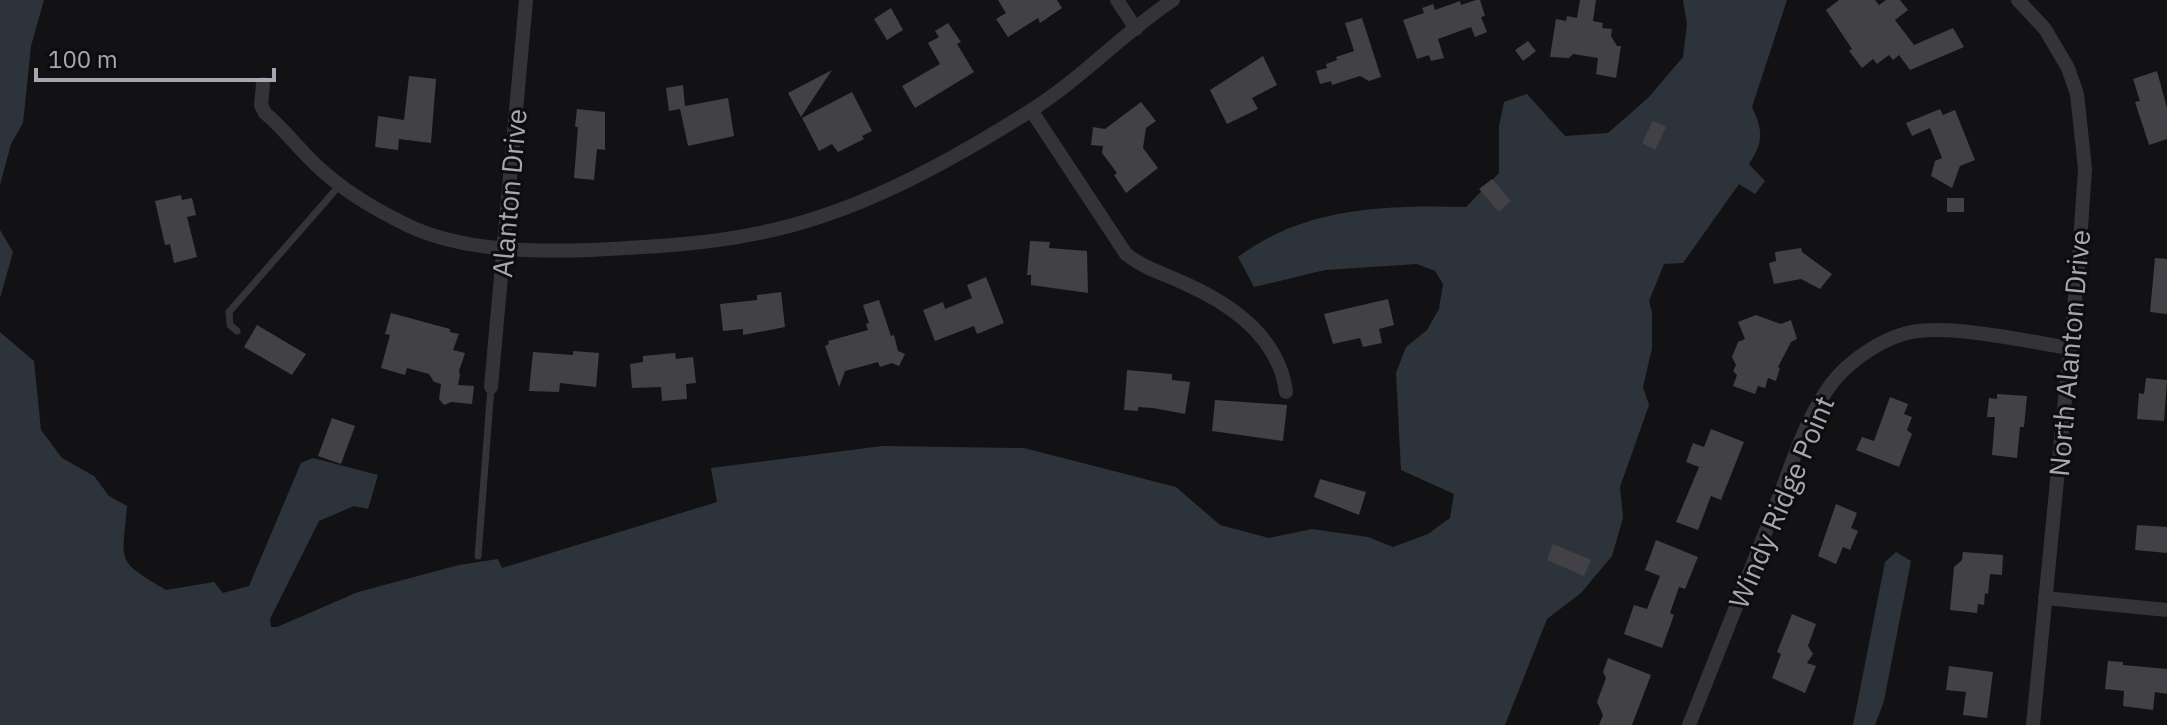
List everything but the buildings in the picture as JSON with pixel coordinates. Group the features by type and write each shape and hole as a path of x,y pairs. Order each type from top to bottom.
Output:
{"street":[{"name":"Alanton Drive","path":"491,387 526,0"},
{"path":"1117,0 1136,29"},
{"path":"263,84 261,105 265,113 339,186 409,226 467,243 570,251 701,242 776,230 840,208 921,174 1031,110 1090,68 1173,0"},
{"name":"North Alanton Drive","path":"2018,0 2045,29 2068,68 2077,94 2085,169 2033,725"},
{"path":"1031,110 1126,254 1150,270 1208,295 1260,334 1280,364 1286,392"},
{"name":"Windy Ridge Point","path":"1689,725 1806,431 1833,382 1862,356 1885,341 1920,331 1994,337 2069,348"},
{"path":"2045,598 2167,610"}],"lane":[{"path":"237,331 230,325 229,312 339,186"},
{"path":"478,556 491,387"}],"shaded area":[{"path":"0,0 44,0 31,46 23,123 11,144 0,185"},
{"path":"1683,0 1787,0 1752,107 1760,136 1749,164 1765,181 1755,194 1739,184 1683,263 1664,264 1649,301 1652,348 1643,387 1649,405 1620,487 1623,518 1612,556 1581,593 1547,619 1505,725 0,725 0,332 34,361 41,430 62,458 94,476 109,496 127,506 126,558 130,566 166,590 214,582 223,593 249,586 301,463 313,458 378,475 368,509 354,506 319,521 270,619 271,627 358,592 459,565 498,559 502,568 717,502 711,468 882,446 1024,448 1176,487 1220,525 1269,538 1312,529 1368,537 1393,547 1428,534 1450,518 1454,494 1401,470 1396,373 1406,347 1427,330 1439,309 1443,284 1435,271 1417,264 1325,270 1254,287 1238,257 1263,240 1290,228 1347,212 1406,207 1466,207 1499,173 1499,126 1504,102 1527,94 1565,136 1608,133 1648,98 1683,57 1687,24"},
{"path":"0,230 13,252 0,298"},
{"path":"1896,552 1911,561 1884,701 1875,725 1853,725 1885,562"}]}
